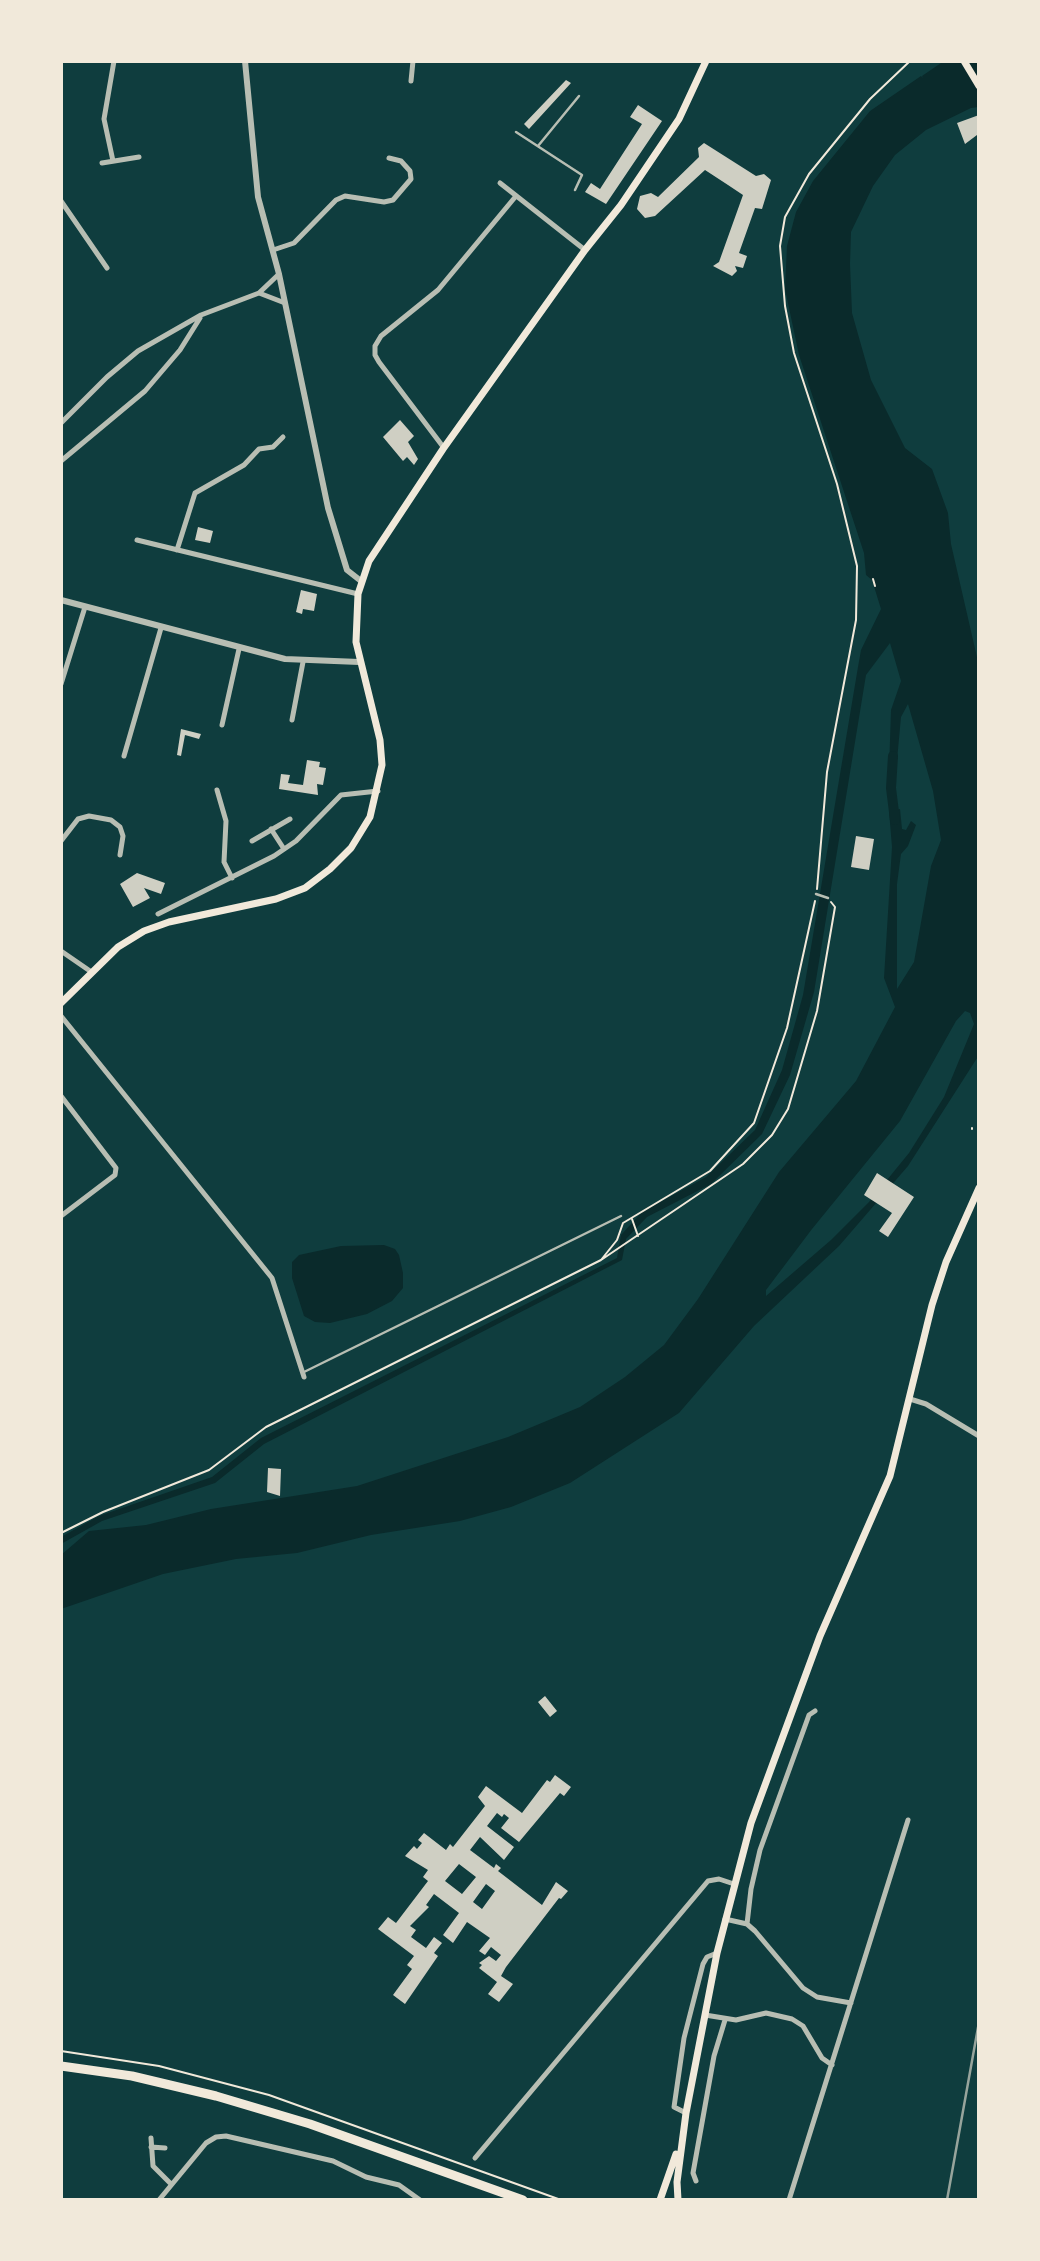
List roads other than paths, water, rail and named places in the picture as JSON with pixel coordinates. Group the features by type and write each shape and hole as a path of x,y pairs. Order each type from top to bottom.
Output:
{"highway":[{"path":"61,2066 132,2076 216,2096 310,2124 523,2200"}],"main road":[{"path":"61,1003 90,971 118,947 144,931 169,922 276,899 305,888 351,849 370,817 382,765 380,740 356,642 358,594 369,561 444,448 585,250 621,205 679,119 706,61"},
{"path":"964,61 979,86"},
{"path":"678,2200 682,2136 717,1953 767,1772 820,1636 890,1476 946,1262 979,1189"},
{"path":"660,2200 682,2136"}],"street":[{"path":"113,161 104,119 114,61"},
{"path":"245,61 258,197 279,274 328,508 347,570 361,581"},
{"path":"411,81 414,61"},
{"path":"102,163 139,156"},
{"path":"273,250 294,243 336,200 345,196 384,202 393,200 411,179 410,171 401,161 389,158"},
{"path":"500,183 585,250"},
{"path":"444,448 379,362 375,355 376,346 381,336 438,290 516,196"},
{"path":"61,201 107,268"},
{"path":"61,423 107,377 138,351 201,315 259,293 279,274"},
{"path":"259,293 285,303"},
{"path":"61,461 145,391 180,350 201,315"},
{"path":"177,550 195,493 244,465 259,449 273,447 284,437"},
{"path":"137,540 358,594"},
{"path":"61,600 239,649 303,662 359,662"},
{"path":"61,684 85,607"},
{"path":"124,756 161,628"},
{"path":"222,725 239,649"},
{"path":"292,720 303,662"},
{"path":"217,790 226,821 224,862 232,878"},
{"path":"158,915 284,849 311,827 341,795 378,791"},
{"path":"61,841 78,818 89,816 111,820 120,827 123,836 120,855"},
{"path":"252,841 290,819"},
{"path":"271,829 284,849"},
{"path":"61,951 90,971"},
{"path":"61,1016 272,1278 304,1374"},
{"path":"61,1096 116,1168 115,1175 61,1216"},
{"path":"910,1399 926,1404 979,1436"},
{"path":"747,1924 751,1889 760,1850 799,1740 809,1715 815,1711"},
{"path":"789,2200 908,1820"},
{"path":"475,2158 708,1881 719,1879 734,1884"},
{"path":"725,1919 747,1924 803,1988 817,1997 851,2003"},
{"path":"686,2113 674,2107 684,2038 702,1964 707,1957 717,1953"},
{"path":"705,2015 736,2020 766,2013 792,2019 803,2026 822,2059 832,2065"},
{"path":"696,2181 693,2173 714,2056 724,2020"},
{"path":"159,2200 206,2143 216,2137 226,2136 333,2161 366,2177 399,2185 420,2200"},
{"path":"151,2138 153,2165 171,2184"},
{"path":"151,2147 165,2148"}],"lane":[{"path":"538,146 579,96"},
{"path":"516,132 582,175 575,190"},
{"path":"818,895 828,898"},
{"path":"304,1374 621,1216"}],"water":[{"path":"979,61 979,107 971,108 926,130 895,155 873,186 851,232 850,264 852,313 871,380 905,448 932,469 948,513 951,544 979,666 979,1055 908,1166 839,1246 754,1326 679,1413 570,1483 511,1507 460,1521 371,1535 297,1553 236,1559 163,1574 61,1609 61,1555 89,1531 146,1525 211,1509 357,1486 508,1437 580,1407 625,1377 664,1345 698,1299 779,1172 856,1081 895,1007 884,978 892,847 889,811 900,809 902,829 906,830 911,821 916,825 908,846 901,854 897,884 897,989 914,962 931,866 941,840 933,791 908,704 901,717 896,771 889,770 891,710 901,681 890,643 866,675 814,992 790,1075 762,1134 711,1184 647,1217 626,1239 622,1260 264,1444 215,1483 102,1521 61,1544 61,1537 99,1516 212,1477 261,1438 617,1258 621,1235 642,1212 706,1177 755,1130 782,1070 803,995 861,650 881,609 872,580 866,575 864,553 799,355 785,289 787,246 796,212 813,181 870,111 921,76 923,78 922,76 941,63","holes":["965,1011 970,1013 974,1024 944,1097 909,1153 869,1202 831,1240 766,1296 766,1290 812,1229 900,1121 956,1021"]},
{"path":"384,1245 395,1249 403,1273 403,1288 392,1301 367,1314 330,1323 315,1322 304,1316 292,1278 292,1262 299,1255 341,1246"}],"waterway":[{"path":"893,756 891,788 895,820"}],"railway":[{"path":"947,2200 979,2022"}]}
